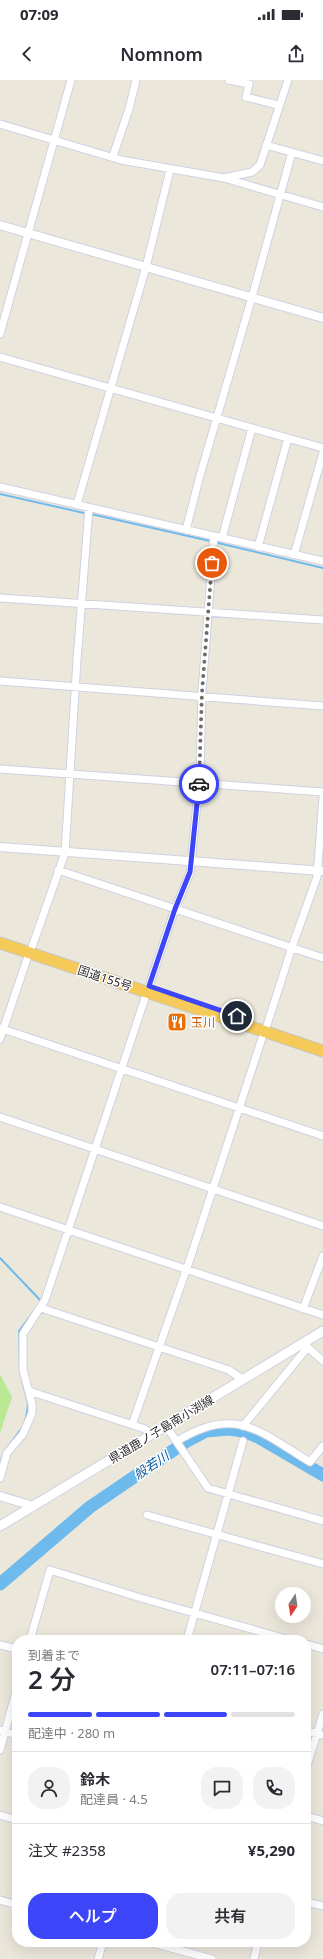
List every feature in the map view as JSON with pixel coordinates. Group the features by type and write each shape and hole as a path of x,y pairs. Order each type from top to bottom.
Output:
{"highway":[{"name":"国道155号","path":"0,936 30,950 266,1028 323,1044"},
{"name":"国道155号","path":"0,944 30,950"},
{"name":"国道155号","path":"266,1028 323,1051"}],"main road":[{"name":"県道鹿ノ子島南小渕線","path":"0,1526 242,1379 305,1345 323,1331"}],"street":[{"path":"0,334 29,233 53,139 71,80"},
{"path":"112,156 129,109 136,80"},
{"path":"229,80 249,84 246,98 278,105"},
{"path":"224,178 252,172 260,165 278,105 288,80"},
{"path":"0,124 122,160 170,170 224,178 323,207"},
{"path":"266,145 323,160"},
{"path":"186,530 198,479 252,297 292,152"},
{"path":"77,504 109,389 146,267 170,170"},
{"path":"0,225 323,318"},
{"path":"0,357 109,389 323,448"},
{"path":"222,538 252,428"},
{"path":"258,547 288,438"},
{"path":"294,555 323,453"},
{"path":"0,486 323,562"},
{"path":"0,1039 2,1028 65,853 75,687 89,508"},
{"path":"0,1478 7,1453 28,1425 32,1404 23,1370 23,1334 41,1308 175,909 190,872 199,784 202,696 214,536"},
{"path":"0,598 323,620"},
{"path":"0,681 323,706"},
{"path":"0,769 323,792"},
{"path":"132,1425 186,1270 292,947 320,875 323,797"},
{"path":"0,847 65,853 191,861 320,875"},
{"path":"58,870 323,958"},
{"path":"2,1028 323,1136"},
{"path":"0,1117 323,1226"},
{"path":"0,1207 323,1315"},
{"path":"303,1309 323,1256"},
{"path":"41,1308 229,1370 242,1379"},
{"path":"243,1426 305,1345 323,1360"},
{"path":"29,1391 145,1429 151,1435"},
{"path":"179,1444 208,1425 224,1424 243,1426 258,1430 310,1462 323,1446"},
{"path":"166,1426 208,1488 323,1520"},
{"path":"188,1635 243,1440"},
{"path":"0,1496 33,1506"},
{"path":"147,1515 323,1564"},
{"path":"31,1635 50,1570 272,1635"},
{"path":"0,1645 12,1648"},
{"path":"311,1645 323,1649"},
{"path":"0,1750 2,1731 12,1702"},
{"path":"311,1758 320,1735 323,1714"},
{"path":"2,1731 12,1734"},
{"path":"0,1815 12,1819"},
{"path":"311,1817 323,1821"},
{"path":"0,1900 12,1904"},
{"path":"311,1903 323,1906"},
{"path":"98,1959 102,1947"},
{"path":"168,1947 212,1959"},
{"path":"254,1959 257,1947"}],"green space":[{"path":"0,1374 12,1397 0,1433"}],"waterway":[{"path":"0,494 84,513"},
{"path":"91,514 210,541"},
{"path":"218,543 323,568"},
{"path":"0,1258 41,1301 40,1302"},
{"path":"20,1370 19,1331 34,1311"},
{"path":"0,1464 4,1452 24,1425 28,1403 22,1380"},
{"name":"般若川","path":"0,1584 90,1507 187,1441 206,1431 229,1429 243,1431 258,1437 323,1475"}],"way so far":[{"path":"199,784 202,692 212,563"}],"place":[{"name":"玉川","path":"177,1022"}],"route":[{"path":"199,784 190,872 175,909 149,986 237,1016"}]}
